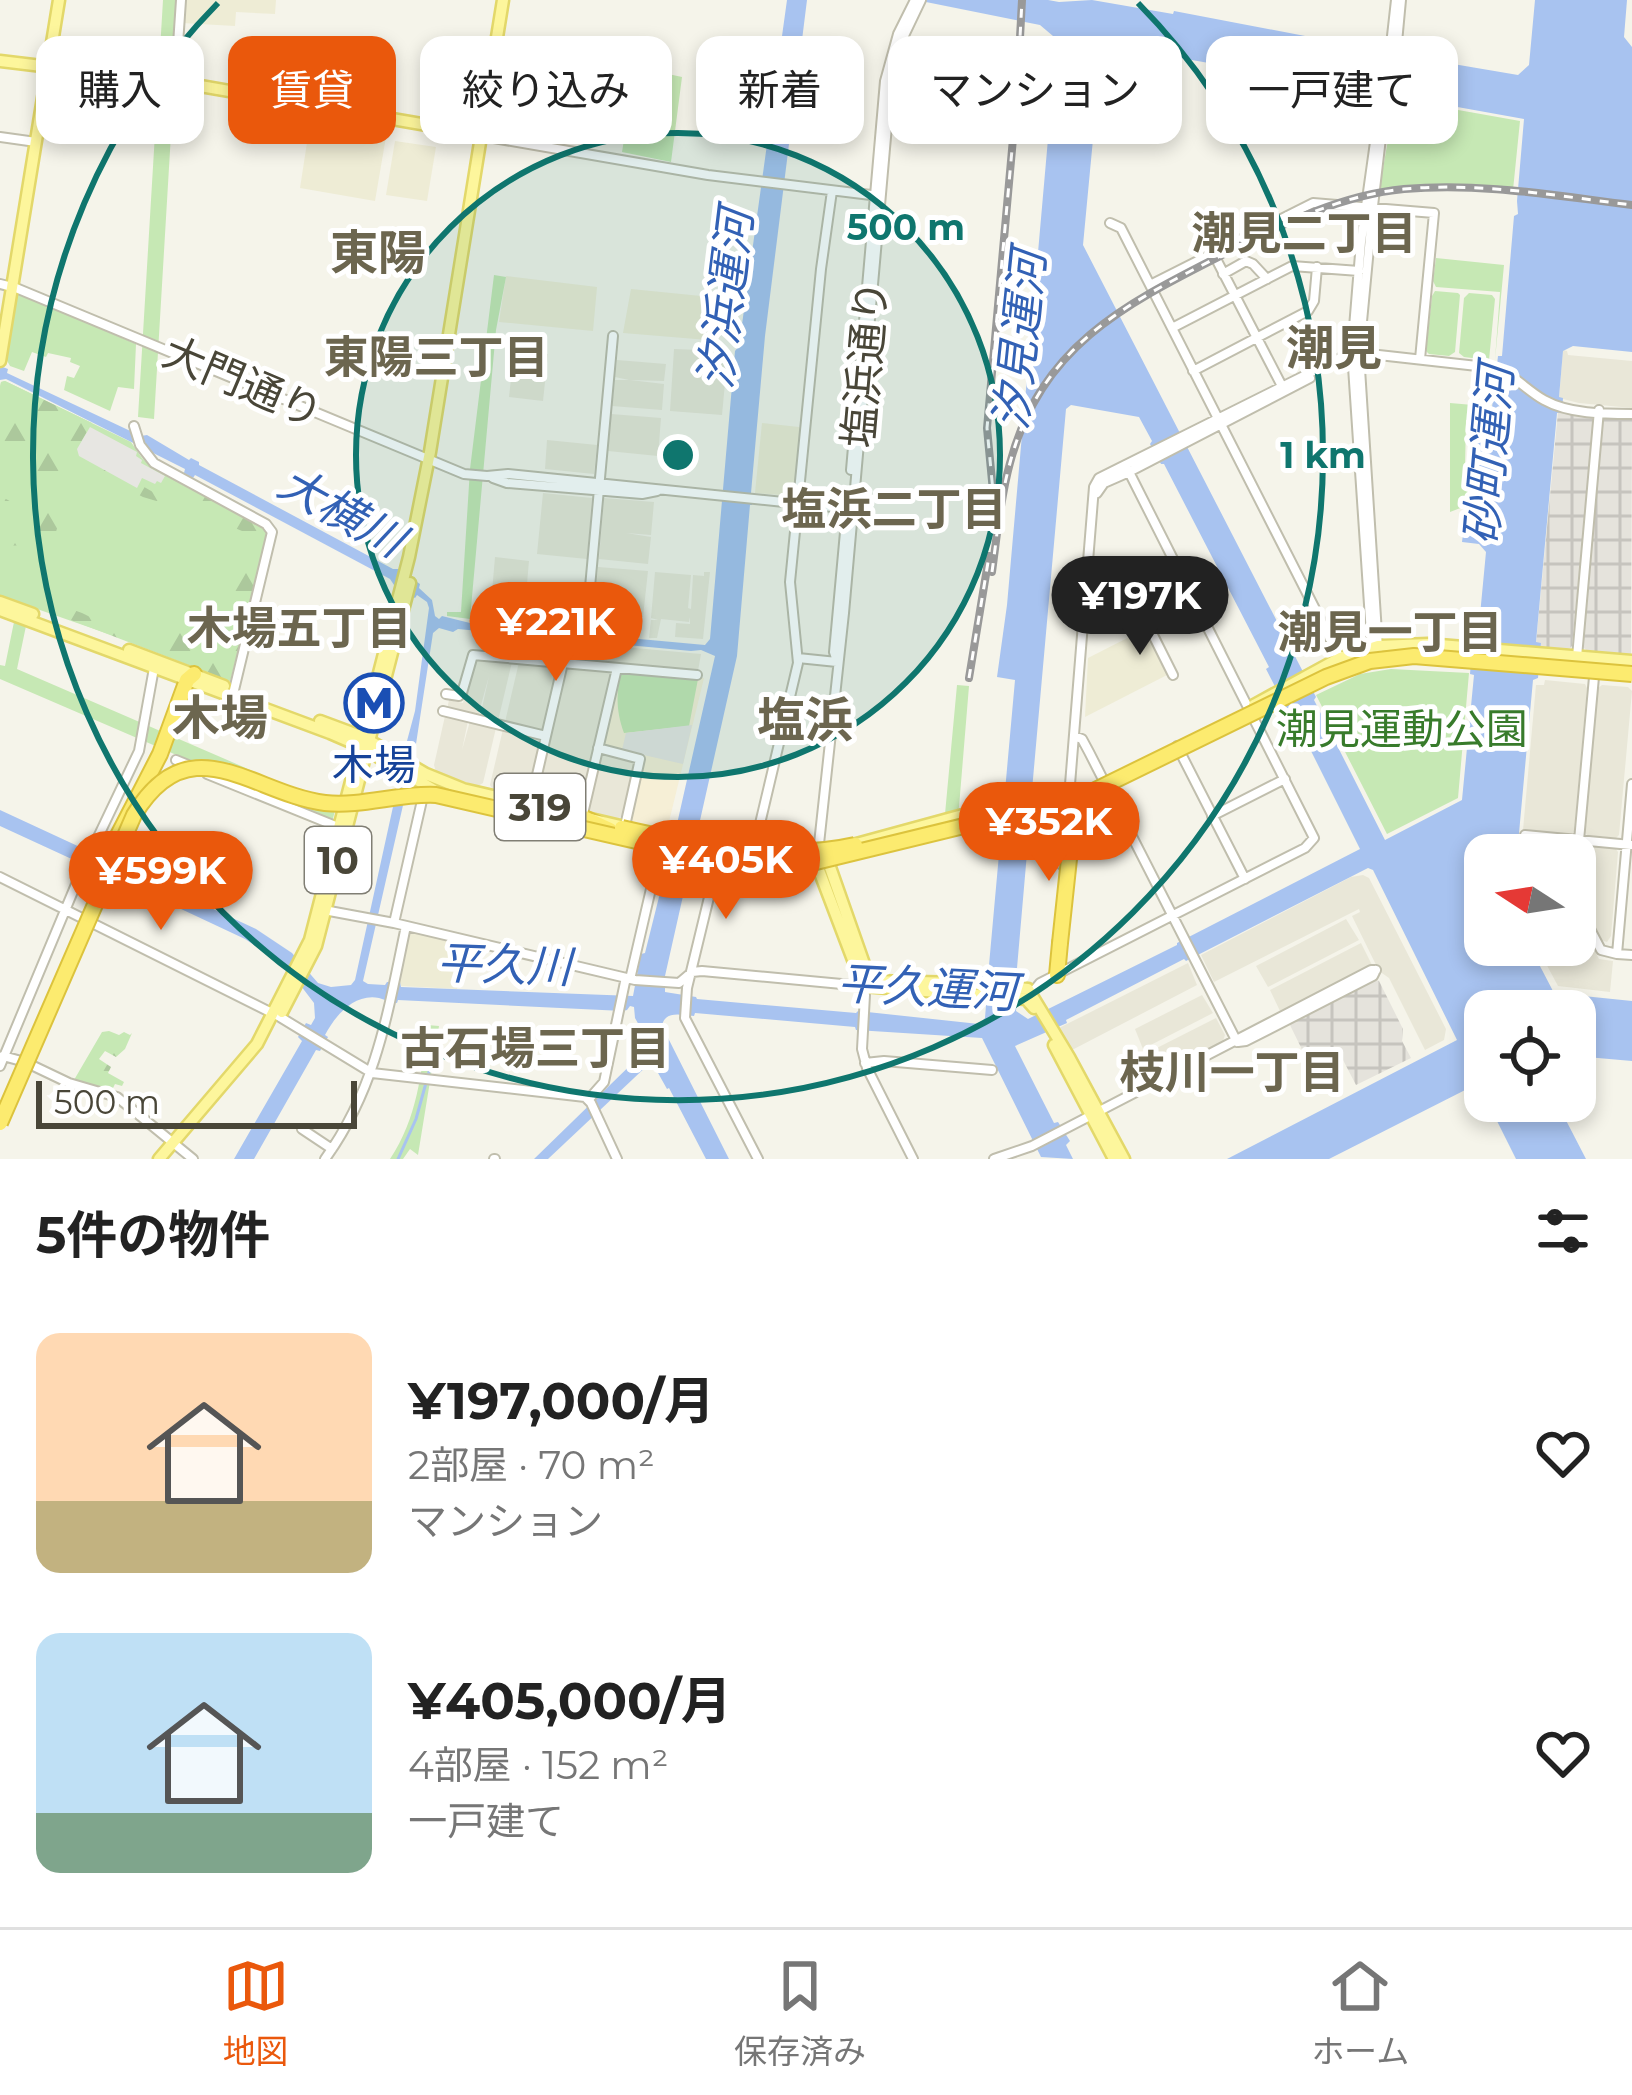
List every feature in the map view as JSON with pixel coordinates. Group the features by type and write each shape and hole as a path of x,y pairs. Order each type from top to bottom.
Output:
{"highway":[{"path":"0,1106 136,808 176,774 227,770 323,802 456,793 682,841 809,852 846,848 1055,798 1095,784 1326,670 1367,655 1443,651 1632,670"},
{"path":"0,1123 134,815 157,787 188,770 229,770 323,803 450,797 680,851 803,863 838,859 1065,802 1326,676 1385,658 1632,670"},
{"path":"40,1035 192,679"},
{"path":"66,965 67,949 111,849 172,735"},
{"path":"1057,975 1070,842 1078,815 1096,799 1198,740"},
{"path":"581,824 723,852 803,856 866,847 942,824"}],"main road":[{"path":"50,36 56,0"},
{"name":"10","path":"500,36 506,0"},
{"path":"0,63 36,68"},
{"path":"204,90 420,125"},
{"path":"0,329 36,123"},
{"name":"10","path":"159,1159 262,1048 303,964 322,909 409,575 482,144"},
{"path":"0,361 6,286"},
{"name":"319","path":"0,606 365,743"},
{"name":"319","path":"625,830 754,848 821,847 869,842 988,814 1046,812 1280,697 1340,658 1375,647 1417,644 1577,657 1632,670"},
{"name":"319","path":"1546,655 1558,663 1591,669 1600,677"},
{"name":"319","path":"1314,679 1378,663 1416,661 1600,677 1632,670"},
{"name":"319","path":"192,679 234,690 365,743 460,802 581,824 692,856 822,864 1046,798 1071,802"},
{"name":"10","path":"322,909 338,827 365,743"},
{"name":"319","path":"419,778 529,812"},
{"path":"821,847 822,864 867,984 1025,995 1124,1159"},
{"path":"1096,1114 1114,1159"},
{"name":"10","path":"169,1159 176,1144"}],"street":[{"path":"178,36 181,0"},
{"path":"1378,663 1354,354 1359,271 1398,0"},
{"name":"塩浜通り","path":"821,847 837,662 834,652 888,65 898,34 916,4"},
{"path":"4,138 33,141"},
{"path":"534,144 725,178 878,196"},
{"path":"753,863 798,658 790,582 832,191"},
{"path":"1150,285 1313,202 1434,213 1420,359"},
{"path":"1354,354 1369,206"},
{"path":"1110,223 1120,228 1340,658"},
{"path":"1213,253 1283,389"},
{"path":"1223,274 1246,261 1267,279"},
{"path":"1172,328 1294,266 1359,271"},
{"path":"1193,371 1310,308 1317,267"},
{"name":"大門通り","path":"6,286 464,474 507,483 599,486 642,494 658,491 799,505"},
{"path":"586,632 613,336"},
{"path":"1062,867 1095,499 1103,483 1354,354 1495,366 1512,371 1564,406 1632,414"},
{"path":"1577,657 1599,411"},
{"path":"135,429 140,446 158,466 272,530 234,690"},
{"path":"1025,995 1313,841 1127,469"},
{"path":"799,505 850,509"},
{"path":"1146,621 1173,675"},
{"path":"446,694 461,695 473,655 697,675"},
{"path":"798,658 837,662"},
{"path":"529,812 563,663"},
{"path":"155,664 141,742 2,1059 110,1094 193,1159"},
{"path":"581,824 617,668"},
{"path":"1580,834 1600,677"},
{"path":"443,711 546,736"},
{"path":"1074,736 1082,740 1106,785 1237,1042"},
{"path":"598,748 640,759 625,830"},
{"path":"1178,748 1245,879"},
{"path":"176,760 338,827"},
{"path":"394,923 419,778"},
{"path":"1212,816 1285,779"},
{"path":"1617,954 1632,784"},
{"path":"1057,975 1064,958 1076,829 1071,802"},
{"path":"1046,812 1057,816 1064,827 1054,962 1057,975"},
{"path":"1596,842 1629,845"},
{"path":"721,845 685,1018 758,1159"},
{"path":"590,1101 604,1082 660,850"},
{"path":"0,877 277,1016 373,1073 565,1094 590,1101 616,1159"},
{"path":"322,909 632,979 679,983 692,972 867,984 862,1049 916,1159"},
{"path":"325,1159 373,1073 406,926"},
{"path":"1596,940 1601,950 1632,955"},
{"path":"994,1159 1032,1146 1376,970 1373,976 1237,1042"},
{"path":"868,1062 992,1070"},
{"path":"302,1130 332,1149"},
{"path":"1016,1159 1032,1146"}],"shaded area":[{"path":"183,0 276,0 275,14 236,12 235,26 182,23"},
{"path":"396,141 436,147 427,201 386,195"},
{"path":"307,144 385,144 375,201 300,188"},
{"path":"506,276 597,287 593,331 499,322"},
{"path":"631,289 711,297 708,340 623,333"},
{"path":"674,349 728,351 722,415 670,411"},
{"path":"1563,350 1568,355 1632,361 1632,408 1559,398"},
{"path":"514,351 548,354 543,401 509,397"},
{"path":"617,360 666,364 664,381 630,380 664,384 662,410 612,406 615,380 629,380 615,377"},
{"path":"1558,412 1594,418 1569,649 1536,643"},
{"path":"611,414 661,418 658,456 608,451"},
{"path":"1606,415 1632,418 1631,655 1583,647"},
{"path":"762,423 801,429 792,496 755,493"},
{"path":"90,427 137,452 141,463 165,476 161,483 142,478 137,488 79,456 77,449"},
{"path":"547,440 597,445 594,474 545,469"},
{"path":"543,493 592,498 587,559 537,554"},
{"path":"604,498 654,502 651,535 626,533 651,537 648,564 599,559"},
{"path":"495,557 529,561 525,606 491,604"},
{"path":"598,567 648,571 643,617 594,613"},
{"path":"655,572 691,575 691,609 693,575 710,572 703,639 675,637 676,623 690,624 690,617 689,622 661,619 657,638 649,638 651,620 658,620 651,618"},
{"path":"1143,630 1167,675 1085,717 1088,658"},
{"path":"527,639 701,654 698,671 521,655"},
{"path":"474,659 512,662 498,721 480,717 489,676 478,716 447,709 449,700 463,703"},
{"path":"519,662 558,666 543,732 505,722"},
{"path":"565,667 612,671 580,806 575,809 538,800 535,795"},
{"path":"620,671 704,678 667,830 634,823 630,817 644,755 602,745"},
{"path":"1545,680 1587,688 1572,834 1523,830 1536,685 1544,685"},
{"path":"1628,687 1632,691 1616,838 1585,832 1598,688"},
{"path":"445,716 468,721 462,750 470,721 496,728 483,783 478,786 436,772"},
{"path":"692,725 683,764 622,750 626,733"},
{"path":"503,729 541,738 529,793 523,796 493,790 490,785"},
{"path":"600,752 635,760 623,815 618,819 590,812 588,806"},
{"path":"1596,847 1618,852 1611,936 1607,942 1596,930"},
{"path":"1363,875 1369,878 1446,1029 1444,1040 1425,1050 1352,916 1359,909 1214,982 1201,955"},
{"path":"1346,919 1359,940 1268,987 1256,966"},
{"path":"411,930 467,944 457,989 401,986"},
{"path":"1361,943 1372,965 1280,1011 1270,990"},
{"path":"1596,953 1599,959 1613,961 1610,992 1558,986 1547,966 1596,966"},
{"path":"1188,963 1197,985 1068,1049 1057,1029"},
{"path":"1374,979 1403,1029 1402,1041 1411,1058 1356,1085 1343,1060 1315,1076 1289,1023"},
{"path":"1202,995 1213,1013 1143,1049 1135,1029"},
{"path":"1216,1018 1225,1035 1223,1041 1154,1074 1145,1054"}],"green space":[{"path":"163,0 179,0 177,36 161,36"},
{"path":"672,75 682,77 671,162 622,152 623,144 672,144"},
{"path":"1458,110 1520,121 1513,190 1437,185 1379,191 1387,144 1458,144"},
{"path":"154,144 170,144 154,419 138,417"},
{"path":"1436,258 1504,265 1495,360 1500,292 1436,287"},
{"path":"494,275 506,277 496,330 470,619 447,616 447,612 461,612 470,469"},
{"path":"1435,291 1460,295 1455,352 1449,356 1426,351"},
{"path":"17,293 136,344 134,389 118,387 110,411 64,390 67,376 74,378 80,366 70,362 71,358 32,352 24,371 10,366 4,355"},
{"path":"1469,293 1495,299 1489,360 1459,353 1464,298"},
{"path":"1476,369 1494,372 1489,415 1466,420 1465,468 1481,470 1487,478 1485,507 1450,512 1450,403 1473,405"},
{"path":"5,381 131,442 153,468 266,532 230,681 0,596 0,387"},
{"path":"5,381 92,423 77,449 165,499 163,503 79,464 56,481 36,473 0,477 0,387"},
{"path":"191,489 267,535 230,681 24,602 25,598 68,608 147,640 164,636 176,609 220,628 225,621 217,613 242,531 183,506"},
{"path":"0,496 31,512 51,510 59,522 55,535 34,545 0,546"},
{"path":"14,622 26,626 17,669 336,807 332,822 0,679"},
{"name":"潮見運動公園","path":"1391,669 1469,673 1458,798 1387,834 1316,695 1360,674"},
{"path":"621,672 698,679 689,726 624,733 618,702"},
{"path":"957,685 969,686 959,807 945,814"},
{"path":"427,1025 439,1026 418,1155 410,1149 403,1159 390,1159 412,1111"},
{"path":"102,1032 132,1033 116,1057 105,1051 99,1059 111,1067 108,1073 124,1082 122,1086 115,1084 112,1090 74,1080"}],"water":[{"path":"787,0 807,0 802,36 782,36"},
{"path":"916,0 1092,0 1305,36 1206,36 1206,63 1182,58 1182,36 1053,36 1040,25"},
{"name":"砂町運河","path":"1535,0 1627,0 1624,37 1632,47 1632,352 1573,346 1563,351 1562,412 1557,413 1536,642 1541,643 1538,678 1533,680 1519,834 1464,834 1464,966 1540,966 1552,990 1464,990 1464,1091 1329,1159 1227,1159 1457,1040 1368,868 1015,1046 1054,1123 1058,1122 1070,1141 1066,1145 1073,1159 1041,1157 982,1038 695,1013 670,1016 662,1026 729,1159 706,1159 669,1088 650,1063 548,1159 534,1159 650,1045 634,1007 623,1011 397,1003 370,997 354,1002 334,1020 254,1159 234,1159 302,1041 298,1037 306,1023 311,1025 315,1018 314,1003 285,965 245,939 91,867 88,873 75,867 76,861 0,826 0,810 82,848 85,843 98,849 96,854 256,929 292,953 318,983 351,985 415,711 429,608 427,602 390,579 193,478 185,469 0,380 0,366 147,435 398,569 420,584 439,619 705,645 710,639 735,351 767,144 789,144 765,336 737,656 665,992 697,999 979,1024 985,1018 986,1005 980,1001 983,969 989,965 1015,680 997,677 1048,144 1093,144 1083,245 1385,840 1462,800 1474,675 1470,674 1473,636 1478,636 1486,552 1479,544 1462,542 1465,518 1481,519 1489,512 1492,485 1483,467 1468,465 1469,423 1483,423 1491,416 1498,356 1502,356 1514,216 1518,214 1524,119 1458,107 1458,65 1518,75 1529,65","holes":["1071,405 1139,417 1360,849 1028,1019 1016,1011 1017,968 1066,409","439,628 701,650 715,656 633,996 401,987 400,982 363,981 414,757 433,633"]},
{"path":"1596,997 1632,1001 1632,1061 1596,1058"},
{"path":"1498,1122 1567,1122 1586,1159 1516,1159"}],"waterway":[{"path":"398,1159 429,1072"}],"railway":[{"path":"994,502 987,428 1022,0"},
{"path":"992,572 1010,463 1044,386 1095,331 1159,288 1294,220 1381,192 1490,189 1632,205"},
{"path":"969,678 989,556"}],"place":[{"name":"木場","path":"374,703"}],"district":[{"name":"潮見二丁目","path":"1304,232"},
{"name":"東陽","path":"378,253"},
{"name":"潮見","path":"1334,348"},
{"name":"東陽三丁目","path":"436,356"},
{"name":"塩浜二丁目","path":"894,508"},
{"name":"木場五丁目","path":"299,627"},
{"name":"潮見一丁目","path":"1390,631"},
{"name":"木場","path":"220,718"},
{"name":"塩浜","path":"805,720"},
{"name":"古石場三丁目","path":"535,1047"},
{"name":"枝川一丁目","path":"1232,1071"}],"water label":[{"name":"汐浜運河","path":"725,299"},
{"name":"汐見運河","path":"1019,340"},
{"name":"大横川","path":"342,511"},
{"name":"平久川","path":"504,964"},
{"name":"平久運河","path":"927,987"}]}
